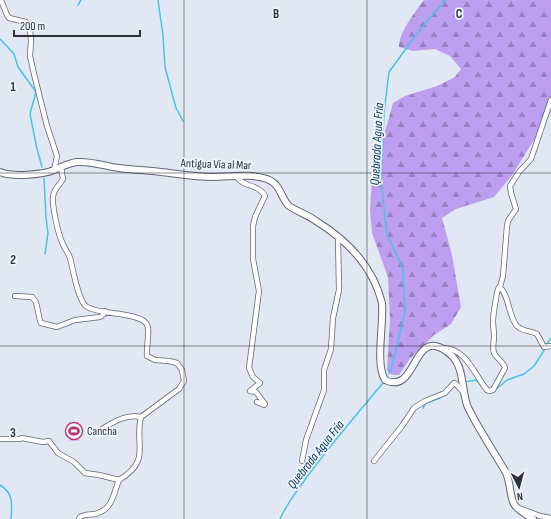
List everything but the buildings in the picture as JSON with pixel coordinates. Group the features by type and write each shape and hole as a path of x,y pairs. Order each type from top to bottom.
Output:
{"main road":[{"name":"Antigua Vía al Mar","path":"0,172 12,175 54,171 67,164 82,162 119,168 195,176 258,177 273,182 278,186 289,206 315,220 338,237 359,257 371,275 379,294 382,311 381,363 382,376 385,380 395,382 401,381 409,373 423,350 431,346 442,348"},
{"path":"442,348 459,365 468,407 506,472 513,502 533,519"}],"street":[{"path":"1,0 9,18 26,22 30,29 32,41 30,56 47,126 57,156 54,171"},
{"path":"442,348 455,350 460,354 468,362 487,390 493,390 505,368 493,350 494,330 492,320 497,289 500,287 503,276 507,226 516,209 510,186 519,172 531,159 551,100"},
{"path":"61,167 63,179 55,189 53,204 62,243 68,253 84,304 92,308 136,318 145,322 148,327 147,356 155,360 179,364 184,377 182,387 142,417 120,418 102,429"},
{"path":"236,176 241,182 262,191 265,196 255,217 253,226 253,260 259,291 249,368 253,377 260,383 250,390 256,392 265,404 256,402"},
{"path":"302,461 306,440 324,390 324,370 330,349 333,318 339,290 338,237"},
{"path":"500,287 516,324 523,330 537,334 544,347 551,346"},
{"path":"15,296 28,296 35,299 40,321 57,327 75,320 100,317 105,311"},
{"path":"374,461 402,426 414,408 425,401 445,393 454,383 464,393"},
{"path":"79,519 84,515 100,513 107,509 110,505 119,480 137,463 140,444 140,424 142,417"},
{"path":"0,439 22,438 43,442 49,441 58,453 74,462 85,473 119,480"},
{"path":"516,506 540,516 551,518"}],"shaded area":[{"name":"Cancha","path":"68,422 79,422 80,441 69,441"}],"green space":[{"path":"424,0 551,0 551,112 513,174 494,197 456,209 442,218 452,255 461,307 451,324 434,335 409,360 399,375 393,375 387,371 390,319 388,277 372,233 370,210 372,178 376,154 387,125 393,103 405,96 437,86 455,77 461,69 450,56 435,49 413,51 399,47 405,29 412,16"}],"waterway":[{"path":"78,5 81,0"},
{"path":"158,0 163,35 165,67 176,108 183,121"},
{"name":"Quebrada Agua Fría","path":"389,374 405,312 403,269 387,234 381,181 384,113 389,72 416,35 445,0"},
{"path":"0,39 14,54 18,67 36,92 30,114 42,167"},
{"path":"44,178 48,233 45,254"},
{"path":"546,345 551,338"},
{"path":"494,391 507,380 524,374 534,366 545,349"},
{"path":"465,382 476,380 486,391"},
{"name":"Quebrada Agua Fría","path":"280,519 292,497 316,465 383,383"},
{"path":"445,395 455,386"},
{"path":"423,408 426,403 440,398"},
{"path":"0,485 5,488 10,496 12,504 11,519"}],"place":[{"name":"Cancha","path":"74,431"}]}
